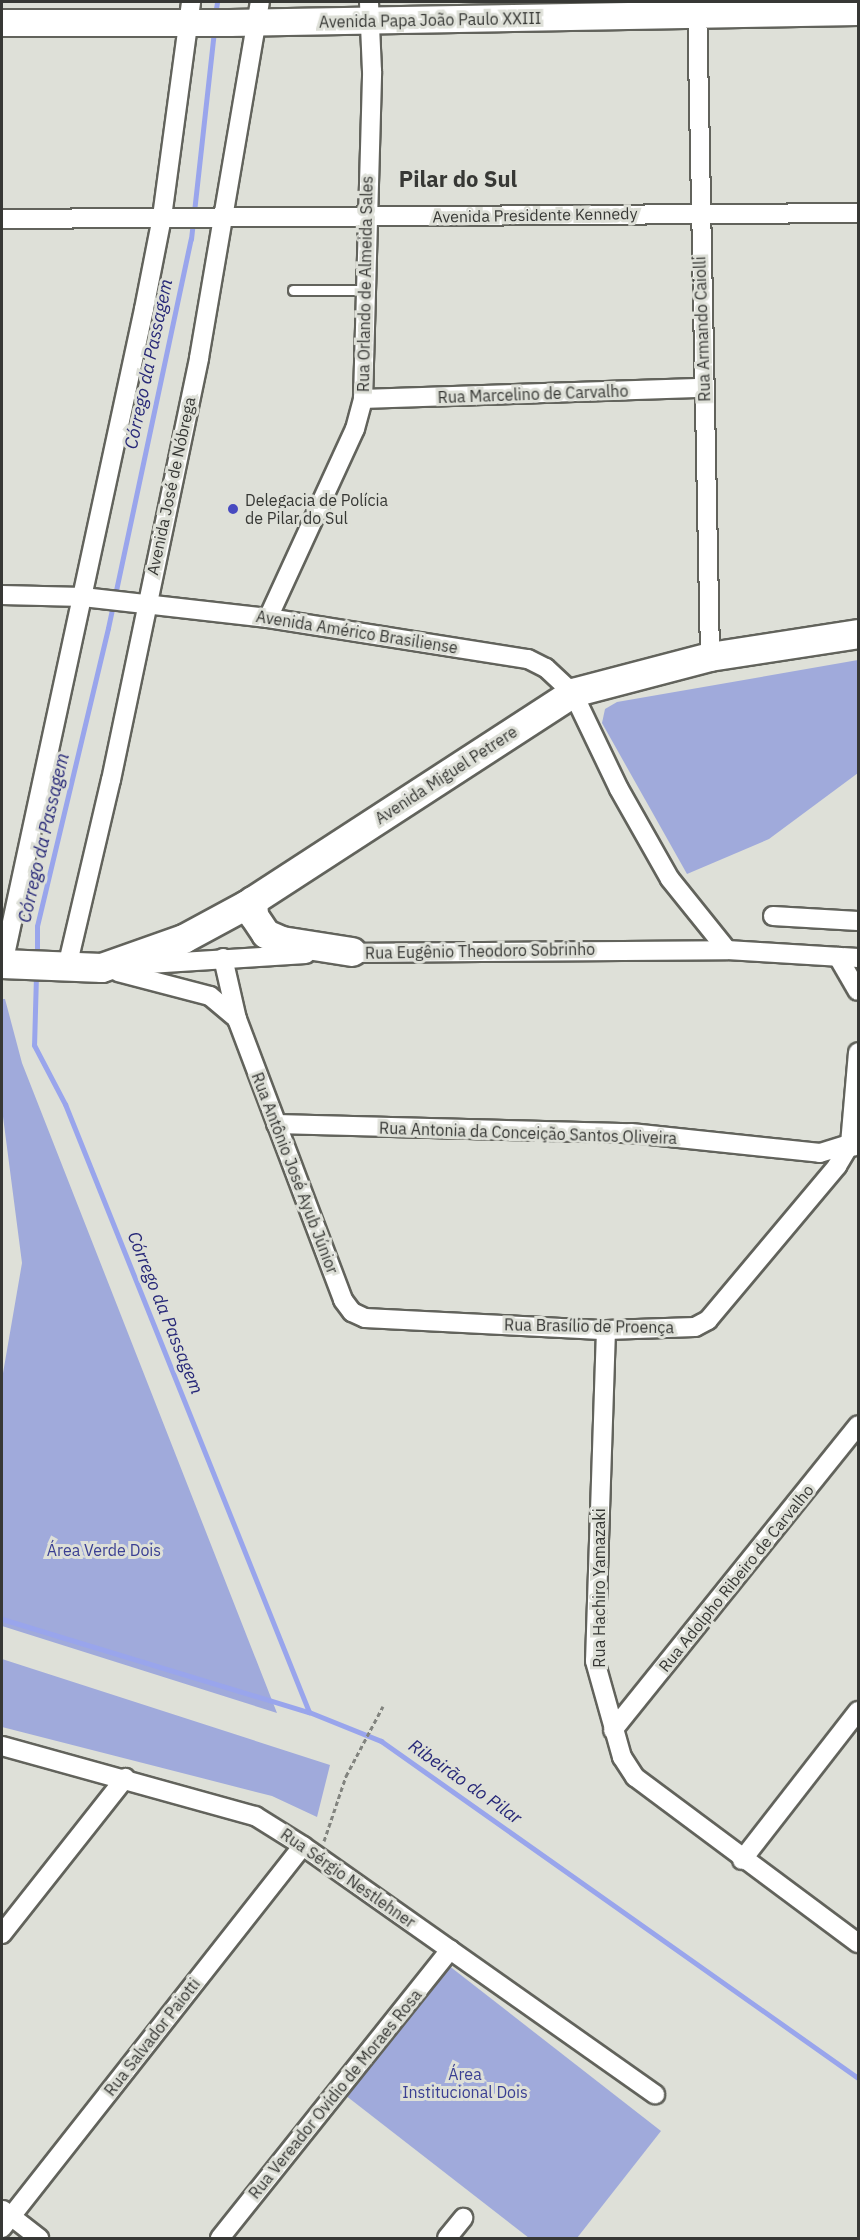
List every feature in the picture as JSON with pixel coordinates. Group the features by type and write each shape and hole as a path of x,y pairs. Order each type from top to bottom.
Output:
{"main road":[{"name":"Avenida Papa João Paulo XXIII","path":"2,23 194,15 231,23 259,12 697,9 858,12"},
{"name":"Avenida Miguel Petrere","path":"7,964 102,968 184,939 253,901 573,693 710,657 858,634"},
{"path":"253,901 254,916 266,934 282,941 352,952"}],"street":[{"name":"Rua Armando Caiolli","path":"697,9 699,213 710,657"},
{"name":"Avenida José de Nóbrega","path":"61,966 111,780 138,602 199,358 218,217 259,12"},
{"name":"Rua Orlando de Almeida Sales","path":"268,618 355,429 363,399 365,217 372,71 369,12"},
{"path":"7,964 90,598 168,217 194,15"},
{"name":"Avenida Presidente Kennedy","path":"2,219 858,213"},
{"name":"Rua Marcelino de Carvalho","path":"363,399 703,388"},
{"path":"2,595 90,598"},
{"name":"Avenida Américo Brasiliense","path":"90,598 268,618 528,659 546,668 573,693"},
{"path":"573,693 619,789 670,879 727,950"},
{"path":"773,916 858,921"},
{"name":"Rua Eugênio Theodoro Sobrinho","path":"102,968 223,958 352,952 727,950 858,958"},
{"path":"838,957 858,991"},
{"name":"Rua Antônio José Ayub Júnior","path":"223,958 237,1019 343,1300 352,1312 365,1318"},
{"name":"Rua Antônio José Ayub Júnior","path":"102,968 210,996 237,1019"},
{"name":"Rua Brasílio de Proença","path":"365,1318 606,1330 695,1327 708,1320 854,1148 858,1052"},
{"name":"Rua Antonia da Conceição Santos Oliveira","path":"276,1125 631,1133 820,1153 854,1148"},
{"name":"Rua Hachiro Yamazaki","path":"606,1330 595,1660 622,1757 635,1777 742,1860 858,1943"},
{"name":"Rua Adolpho Ribeiro de Carvalho","path":"613,1730 858,1425"},
{"path":"742,1860 858,1711"},
{"name":"Rua Sérgio Nestlehner","path":"2,1746 236,1809 303,1846 655,2094"},
{"path":"2,1934 125,1779"},
{"name":"Rua Salvador Paiotti","path":"5,2218 303,1846"},
{"name":"Rua Vereador Ovídio de Moraes Rosa","path":"220,2238 450,1950"},
{"path":"5,2218 39,2238"},
{"path":"447,2238 464,2218"}],"lane":[{"path":"293,290 364,290"}],"path":[{"path":"319,1857 346,1776 383,1706"}],"green space":[{"path":"858,660 858,773 769,839 687,874 602,723 605,709 617,702"},
{"name":"Área Verde Dois","path":"2,999 5,999 22,1063 277,1713 2,1626 2,1379 22,1263 2,1109"},
{"path":"2,1659 330,1765 317,1817 272,1796 2,1727"},
{"name":"Área Institucional Dois","path":"448,1965 661,2131 577,2238 529,2238 345,2095"}],"waterway":[{"name":"Córrego da Passagem","path":"215,15 217,2"},
{"name":"Córrego da Passagem","path":"37,956 37,926 108,628 191,239 214,30"},
{"name":"Córrego da Passagem","path":"36,975 34,1045 65,1104 309,1712"},
{"name":"Ribeirão do Pilar","path":"2,1619 309,1712 381,1741 858,2078"}],"place":[{"name":"Delegacia de Polícia de Pilar do Sul","path":"233,509"}],"district":[{"name":"Pilar do Sul","path":"458,179"}]}
